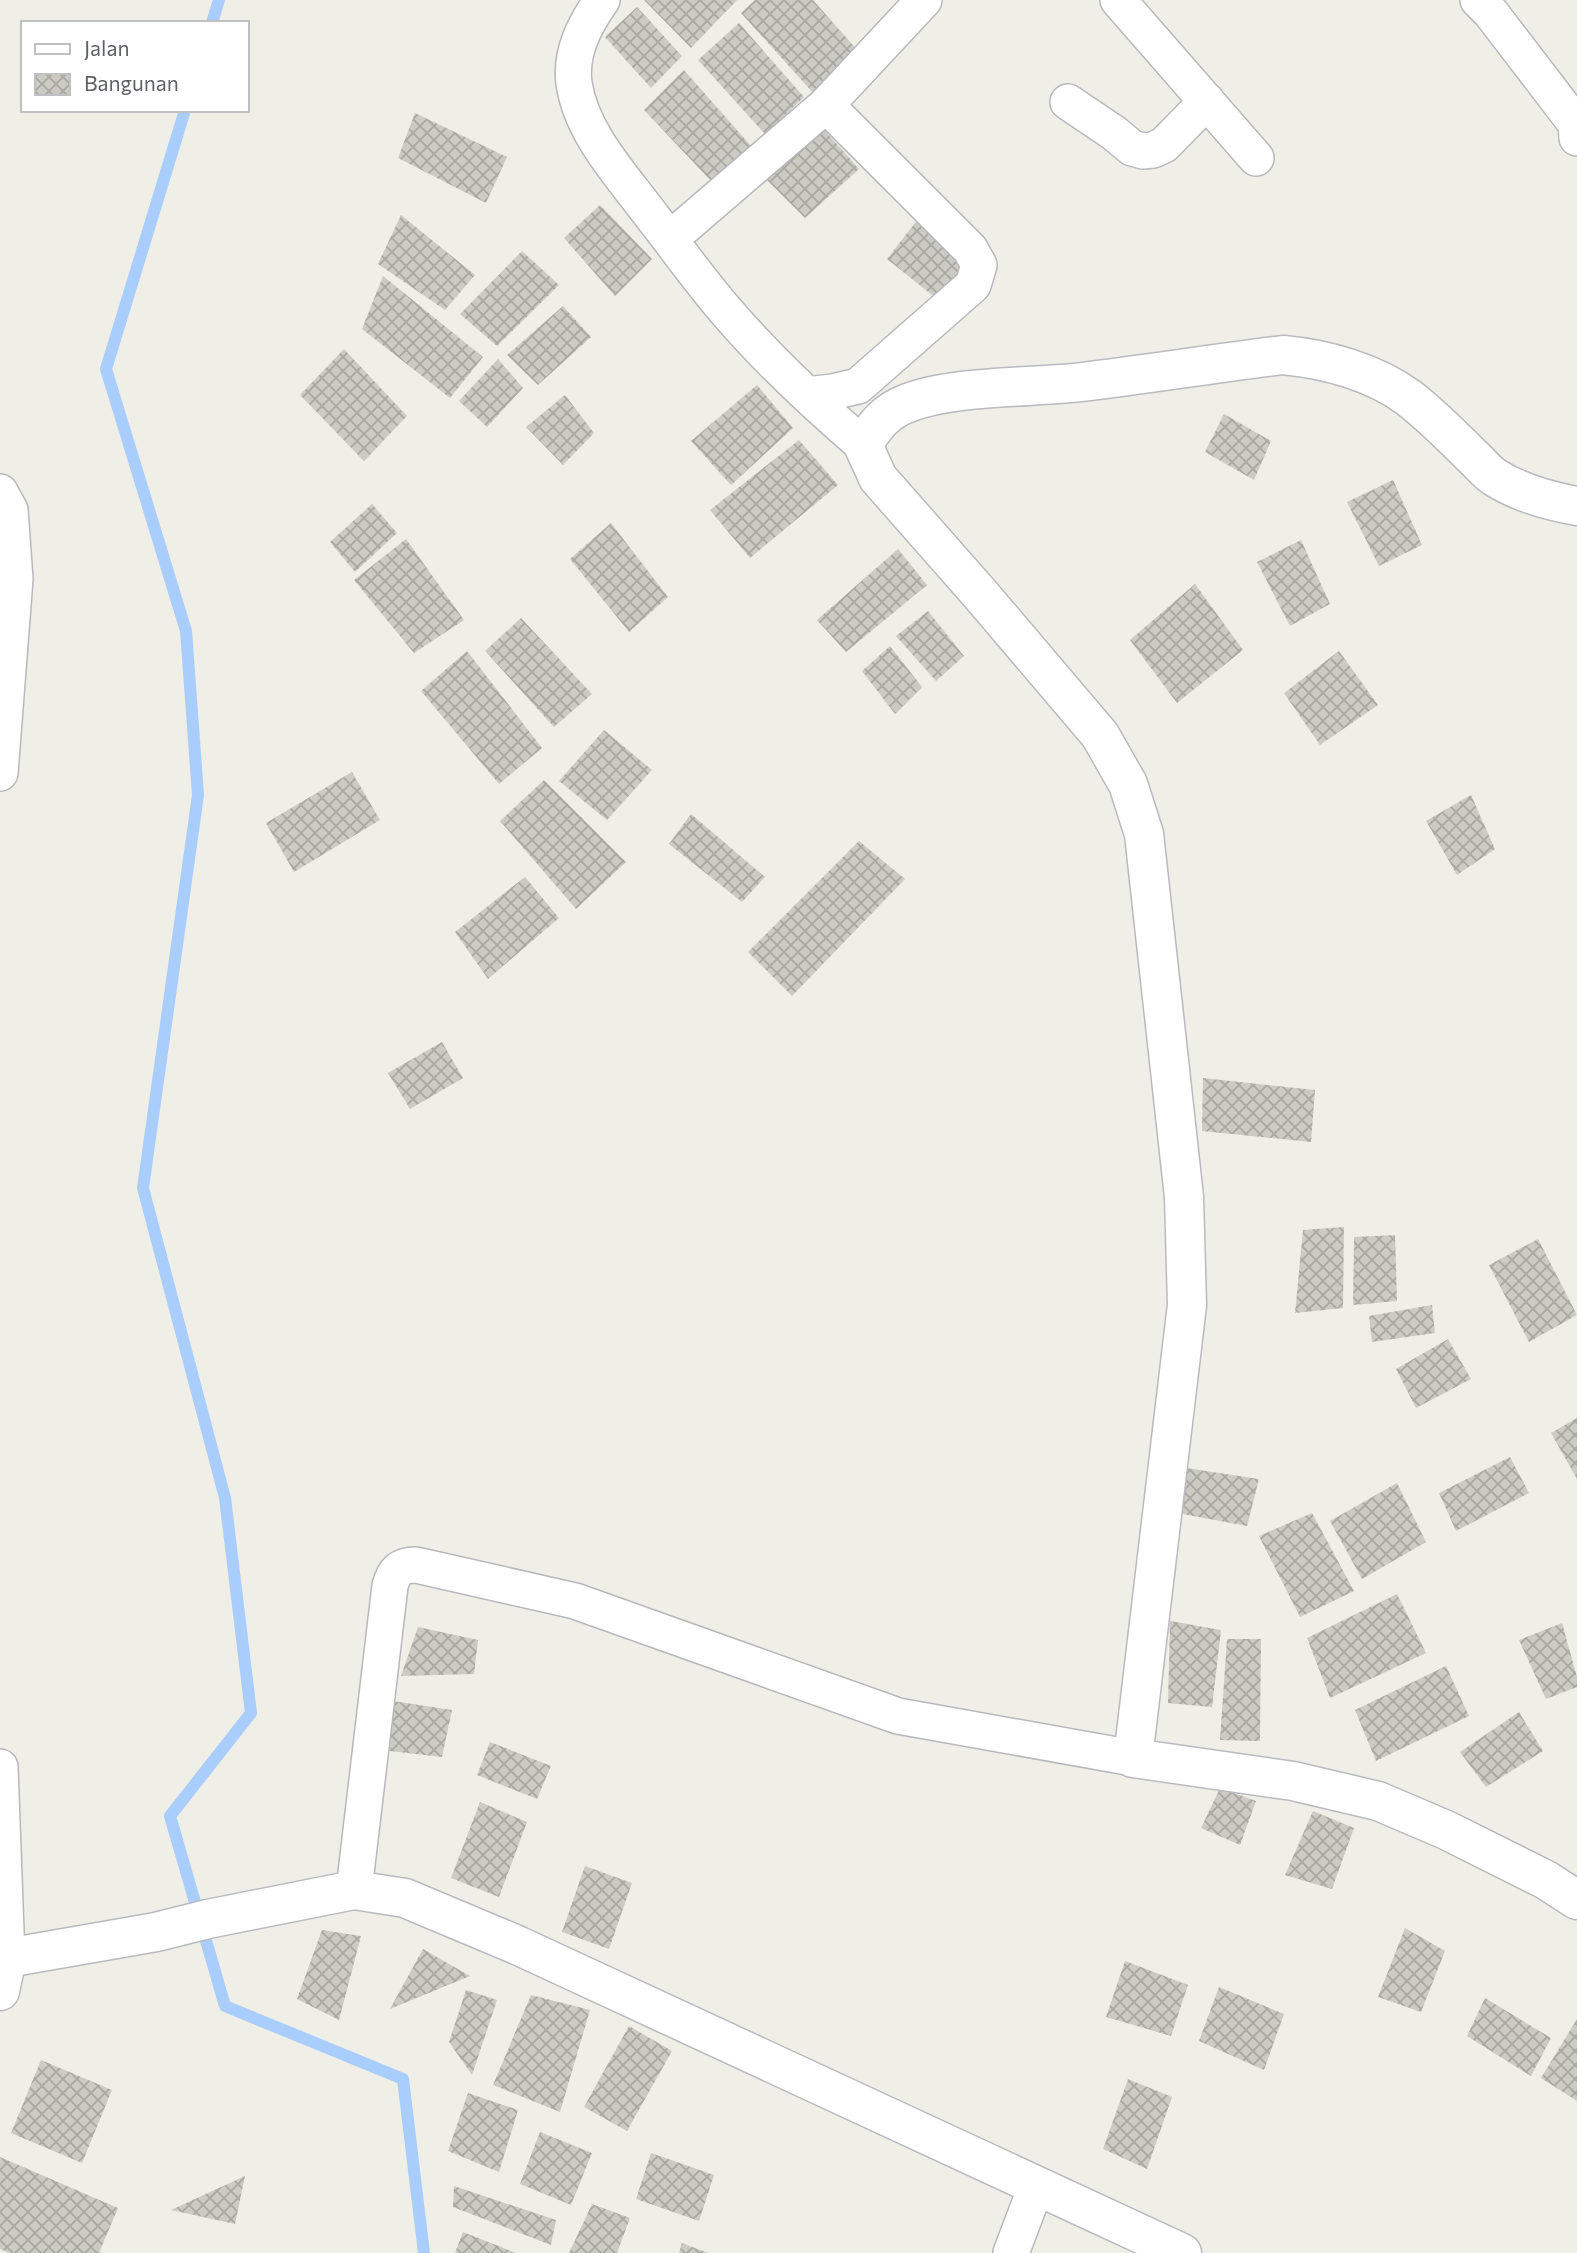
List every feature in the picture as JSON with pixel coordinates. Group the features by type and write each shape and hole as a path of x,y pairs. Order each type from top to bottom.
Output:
{"street":[{"path":"602,0 586,22 575,51 573,81 580,109 597,141 726,311 807,395 863,445 878,478 1092,725 1128,784 1144,834 1184,1197 1187,1305 1133,1758"},
{"path":"670,239 826,105 924,0"},
{"path":"1118,0 1256,158"},
{"path":"1478,0 1491,13 1576,124 1577,138"},
{"path":"1068,102 1132,148 1143,151 1164,145 1207,101"},
{"path":"807,395 858,386 973,285 979,265 970,249 826,105"},
{"path":"863,445 876,423 890,411 909,402 956,392 1082,382 1283,355 1301,356 1342,366 1383,382 1423,410 1495,478 1544,500 1577,506"},
{"path":"0,492 10,510 15,579 0,773"},
{"path":"354,1890 390,1586 392,1576 397,1570 405,1565 416,1565 575,1601 898,1716 1133,1758 1293,1781 1378,1801 1446,1830 1546,1880 1577,1899"},
{"path":"0,1768 4,1975 208,1919 354,1890 405,1898 460,1920 1181,2253"},
{"path":"1011,2253 1036,2187"}],"building":[{"path":"644,0 737,0 691,48"},
{"path":"755,0 813,0 859,52 815,95 741,13"},
{"path":"637,7 682,56 651,88 605,37"},
{"path":"739,23 804,97 765,134 698,60"},
{"path":"684,70 751,146 713,183 644,110"},
{"path":"415,113 507,157 486,203 398,158"},
{"path":"819,124 859,169 805,218 767,180"},
{"path":"600,205 652,259 615,296 564,238"},
{"path":"401,215 475,275 445,310 378,264"},
{"path":"918,219 968,261 937,299 887,259"},
{"path":"522,251 559,285 497,346 460,314"},
{"path":"383,276 483,357 450,398 362,329"},
{"path":"563,306 591,337 538,385 507,355"},
{"path":"344,349 407,416 364,461 300,395"},
{"path":"498,359 523,388 487,427 459,401"},
{"path":"757,385 793,428 731,485 691,441"},
{"path":"565,395 594,433 563,465 526,427"},
{"path":"1224,414 1271,441 1254,480 1205,452"},
{"path":"799,440 838,485 750,558 710,510"},
{"path":"1393,480 1422,545 1379,566 1347,502"},
{"path":"372,504 397,533 355,572 330,542"},
{"path":"611,523 668,597 629,632 570,559"},
{"path":"406,539 464,620 414,653 354,580"},
{"path":"1301,540 1330,604 1290,626 1257,562"},
{"path":"898,549 927,585 846,652 817,620"},
{"path":"1195,584 1243,650 1177,703 1130,640"},
{"path":"928,611 964,656 936,681 896,636"},
{"path":"521,618 592,694 554,727 485,651"},
{"path":"890,646 922,687 895,714 862,671"},
{"path":"467,651 542,748 499,784 421,691"},
{"path":"1339,651 1378,705 1320,745 1284,693"},
{"path":"604,730 652,770 607,820 559,781"},
{"path":"352,772 380,820 294,872 266,823"},
{"path":"544,780 626,862 576,909 500,821"},
{"path":"1471,795 1495,849 1457,875 1426,821"},
{"path":"691,814 765,877 742,902 669,844"},
{"path":"859,841 905,879 792,996 748,952"},
{"path":"525,877 559,918 488,979 455,932"},
{"path":"442,1042 463,1078 410,1109 388,1073"},
{"path":"1203,1078 1315,1090 1311,1142 1202,1131"},
{"path":"1344,1227 1343,1308 1295,1313 1303,1230"},
{"path":"1395,1235 1397,1301 1353,1305 1354,1237"},
{"path":"1538,1239 1577,1315 1529,1342 1489,1265"},
{"path":"1432,1305 1435,1333 1372,1342 1369,1316"},
{"path":"1448,1339 1471,1379 1416,1408 1396,1369"},
{"path":"1577,1418 1577,1479 1551,1433"},
{"path":"1510,1457 1529,1493 1456,1531 1439,1493"},
{"path":"1186,1468 1259,1479 1247,1526 1177,1513"},
{"path":"1397,1483 1426,1542 1362,1579 1330,1521"},
{"path":"1312,1513 1354,1591 1300,1617 1259,1536"},
{"path":"1397,1594 1426,1653 1330,1698 1307,1638"},
{"path":"1170,1621 1221,1630 1212,1707 1168,1703"},
{"path":"1562,1623 1577,1677 1577,1687 1546,1699 1519,1640"},
{"path":"418,1627 478,1640 474,1674 401,1676"},
{"path":"1227,1639 1261,1639 1260,1741 1220,1740"},
{"path":"1446,1666 1469,1716 1376,1761 1355,1710"},
{"path":"393,1701 452,1710 442,1757 390,1751"},
{"path":"1519,1712 1543,1751 1486,1787 1460,1752"},
{"path":"490,1742 551,1766 537,1799 477,1775"},
{"path":"1220,1788 1256,1801 1240,1845 1201,1828"},
{"path":"480,1802 527,1822 499,1897 451,1878"},
{"path":"1313,1811 1354,1828 1332,1889 1285,1875"},
{"path":"585,1866 632,1883 609,1949 562,1932"},
{"path":"1405,1928 1445,1951 1421,2012 1378,1997"},
{"path":"322,1930 361,1936 339,2020 297,1999"},
{"path":"423,1949 470,1976 390,2009"},
{"path":"1125,1961 1188,1985 1171,2036 1106,2017"},
{"path":"1219,1987 1284,2014 1264,2070 1199,2041"},
{"path":"466,1990 497,2000 472,2075 449,2042"},
{"path":"531,1995 590,2010 560,2112 493,2085"},
{"path":"1485,1998 1551,2038 1531,2076 1467,2036"},
{"path":"1577,2019 1577,2101 1541,2078"},
{"path":"629,2026 672,2051 627,2131 584,2107"},
{"path":"41,2060 112,2090 82,2163 11,2133"},
{"path":"1128,2079 1172,2097 1147,2169 1103,2149"},
{"path":"468,2093 518,2110 499,2172 448,2151"},
{"path":"540,2132 592,2153 571,2205 520,2184"},
{"path":"651,2153 714,2175 699,2221 636,2199"},
{"path":"0,2157 118,2208 99,2253 9,2253 0,2249"},
{"path":"245,2176 235,2224 171,2210"},
{"path":"454,2186 556,2220 551,2245 453,2207"},
{"path":"592,2204 630,2218 617,2253 569,2253"},
{"path":"463,2232 516,2253 455,2253"},
{"path":"682,2243 708,2253 679,2253"}],"waterway":[{"path":"213,21 219,0"},
{"path":"184,112 106,369 186,631 198,795 143,1188 225,1498 251,1713 170,1816 225,2006 403,2079 424,2253"}]}
